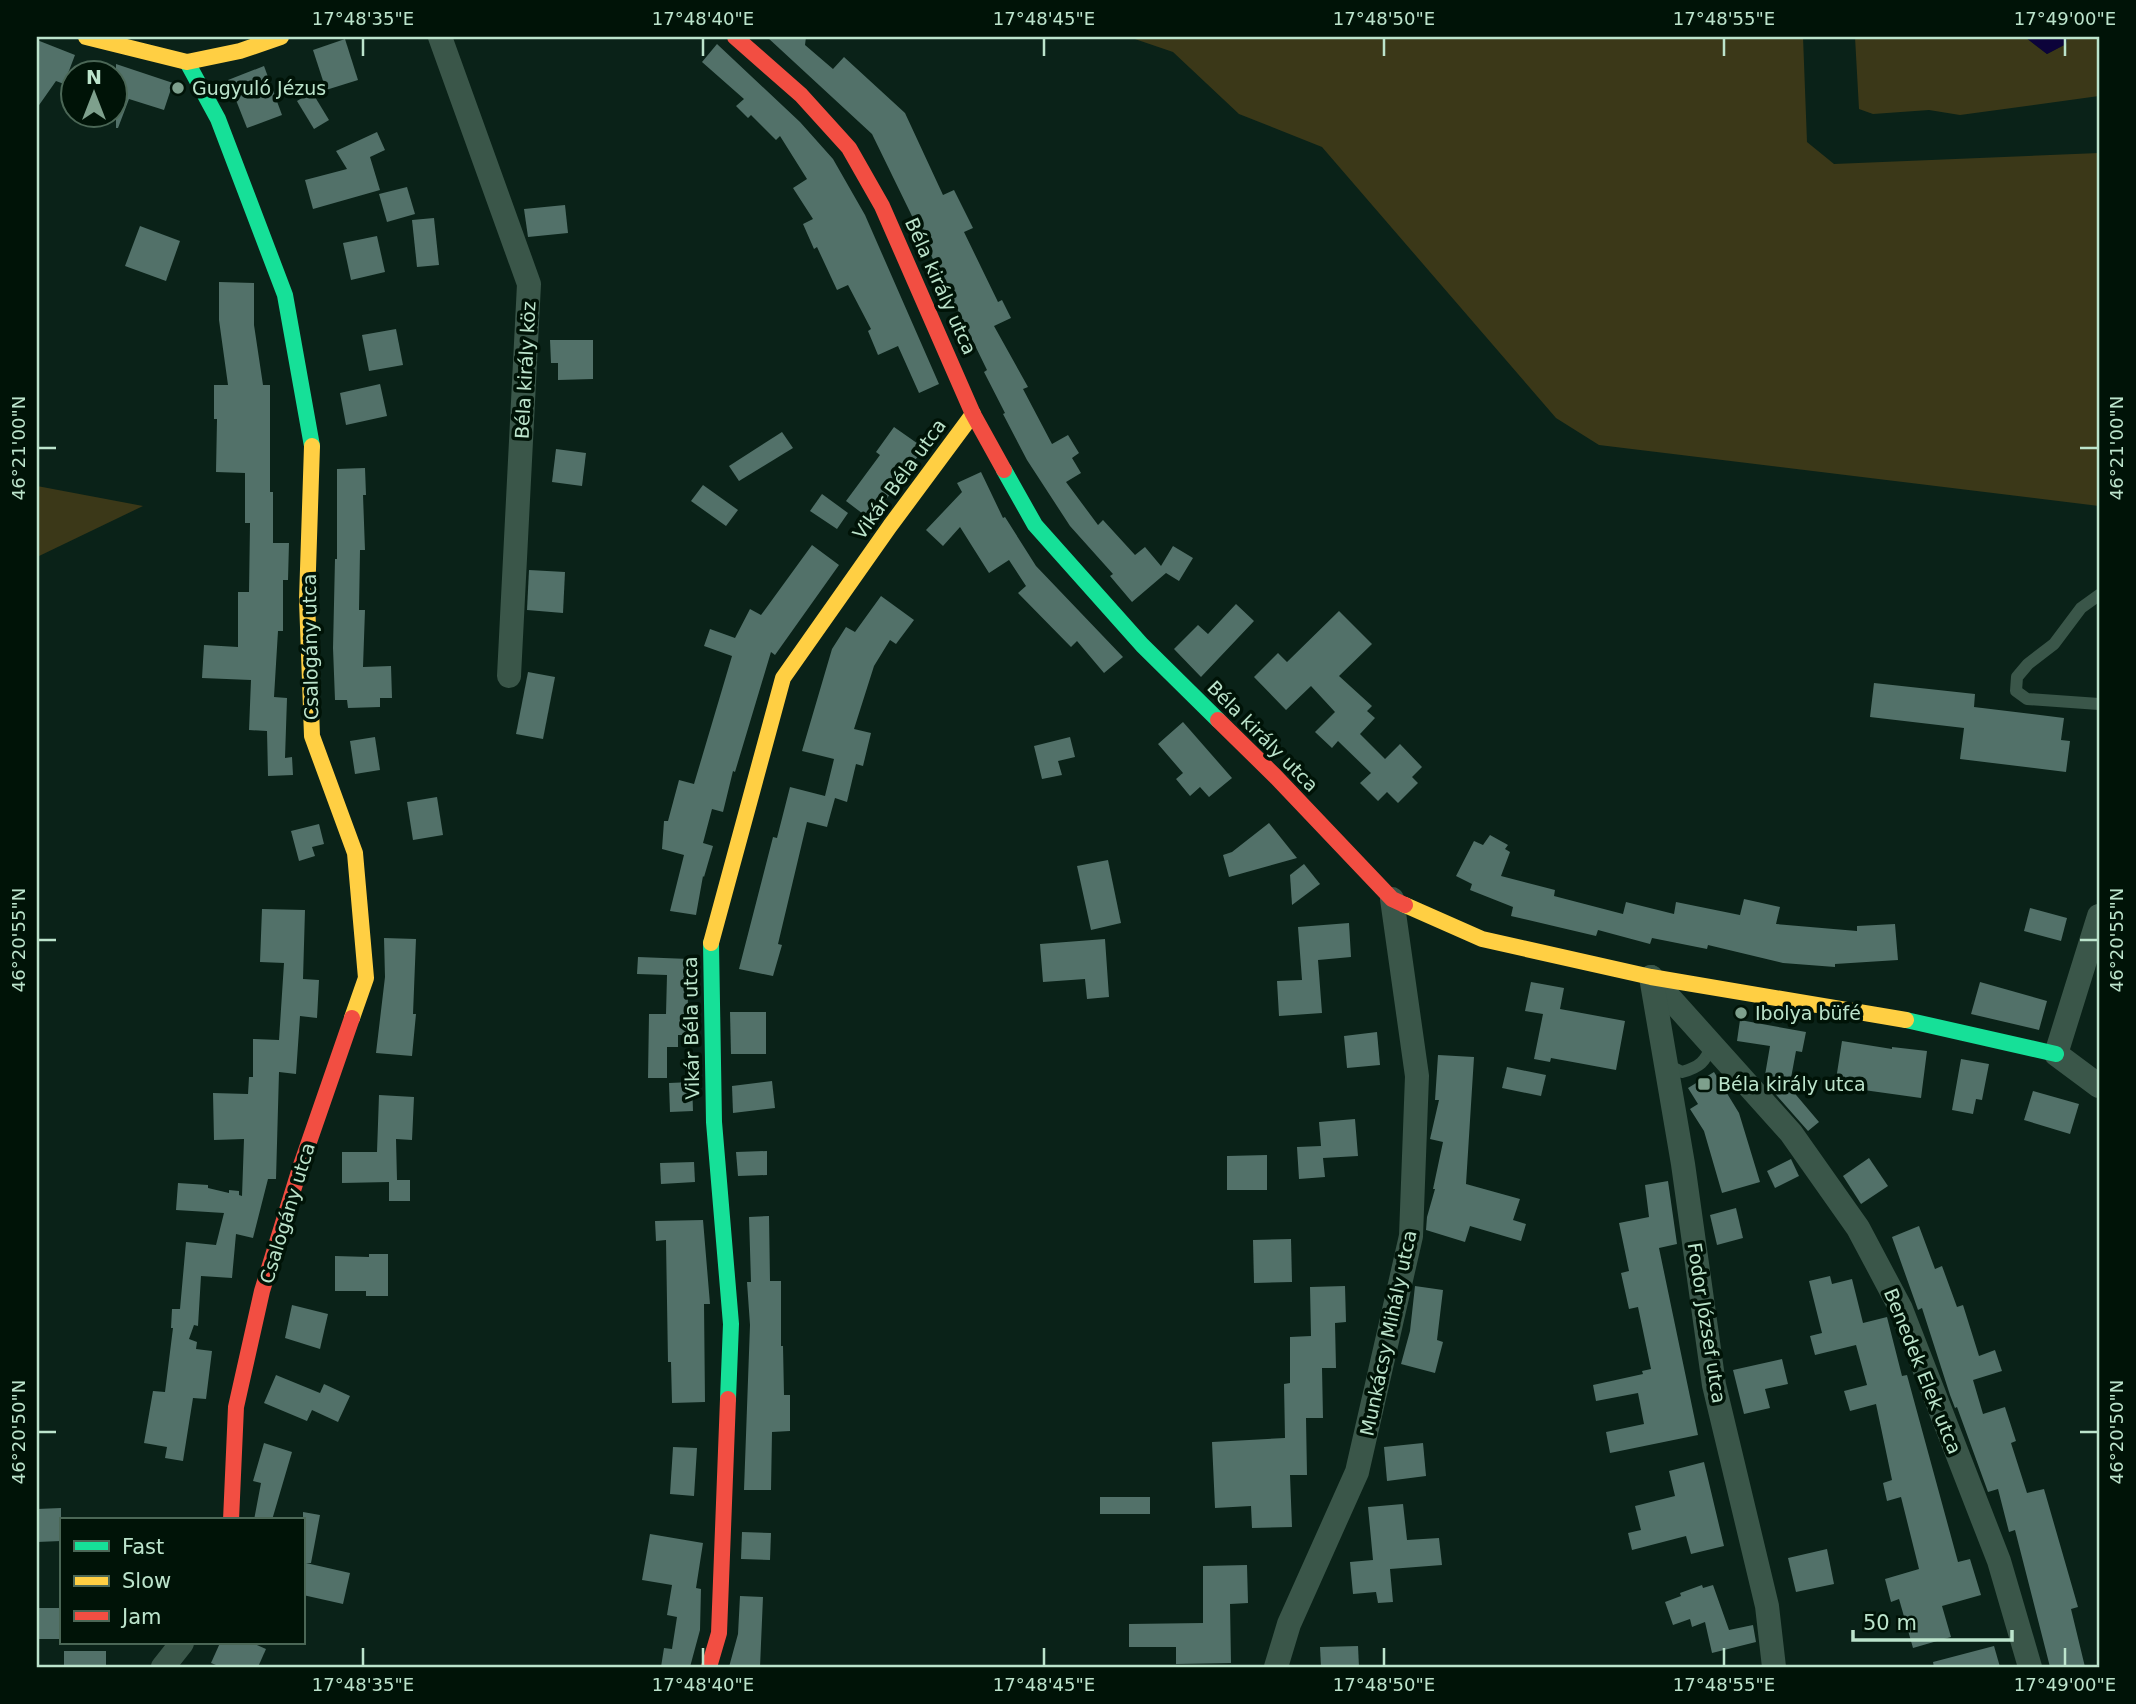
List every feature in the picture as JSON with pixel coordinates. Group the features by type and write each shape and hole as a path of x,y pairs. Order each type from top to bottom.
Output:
{"street":[{"path":"86,37 187,62 240,51 281,37"},
{"name":"Béla király köz","path":"440,37 529,284 509,676"},
{"name":"Béla király utca","path":"734,37 801,95 849,148 883,206 973,414 1035,525 1142,645 1275,776 1392,899 1482,939 1651,977 1930,1024 2056,1054"},
{"name":"Csalogány utca","path":"187,62 218,119 285,295 312,446 307,600 312,736 355,853 366,978 300,1168 262,1291 236,1407 231,1518"},
{"name":"Vikár Béla utca","path":"709,1667 719,1633 731,1324 714,1122 709,949 783,678 973,414"},
{"name":"Munkácsy Mihály utca","path":"1276,1667 1289,1624 1357,1472 1411,1236 1417,1076 1392,899"},
{"path":"2099,916 2056,1054 2099,1086"},
{"name":"Benedek Elek utca","path":"1651,977 1791,1133 1858,1228 1901,1309 1999,1561 2030,1667"},
{"name":"Fodor József utca","path":"1651,977 1683,1164 1714,1385 1767,1605 1774,1667"},
{"path":"163,1667 181,1644"}],"lane":[{"path":"2099,595 2081,608 2054,644 2028,664 2017,677 2016,691 2027,699 2099,704"},
{"path":"1666,1064 1682,1072 1698,1068 1706,1060 1712,1045"}],"shaded area":[{"path":"1129,37 1803,37 1807,142 1834,164 2099,153 2099,506 1599,445 1556,418 1322,147 1239,114 1173,52"},
{"path":"1855,37 2025,37 2047,54 2066,44 2067,37 2099,37 2099,96 1960,115 1929,110 1873,114 1859,109"},
{"path":"2025,37 2067,37 2066,44 2047,54"},
{"path":"37,486 143,506 37,557"}],"building":[{"path":"767,37 806,37 805,45 833,69 844,57 905,113 943,195 954,190 973,228 964,232 998,302 1002,300 1011,318 994,326 1028,387 1023,389 1052,444 1068,435 1079,453 1072,458 1081,473 1066,482 1098,525 1103,520 1135,555 1145,547 1161,566 1173,546 1193,558 1179,581 1166,573 1132,602 1110,576 1113,574 1070,526 1027,460 1003,414 1005,413 984,372 987,370 872,134"},
{"path":"345,39 358,80 326,90 313,50"},
{"path":"37,40 75,55 73,60 60,60 60,82 56,81 37,108"},
{"path":"717,44 800,122 833,159 865,215 939,384 919,393 898,346 878,355 868,331 871,329 848,285 837,290 803,224 813,219 793,188 807,179 780,136 776,140 751,115 748,118 736,106 744,99 702,62"},
{"path":"264,66 282,115 247,128 228,80"},
{"path":"130,69 173,83 164,110 130,99"},
{"path":"312,92 329,120 314,129 297,101"},
{"path":"377,132 385,150 370,157 380,190 313,209 305,180 347,169 336,151"},
{"path":"407,187 415,214 387,222 379,194"},
{"path":"565,205 568,233 528,237 524,209"},
{"path":"434,218 439,265 417,267 412,220"},
{"path":"140,226 180,241 166,281 125,266"},
{"path":"377,236 385,272 351,280 343,243"},
{"path":"219,282 254,283 254,325 263,385 270,385 273,543 289,543 288,580 283,580 283,631 278,631 274,697 287,698 285,758 292,757 293,775 268,776 267,731 249,730 251,680 202,678 204,645 238,647 238,592 249,592 250,523 245,523 245,473 216,472 217,419 214,419 214,385 228,385 219,320"},
{"path":"396,329 403,365 369,371 362,335"},
{"path":"550,340 593,340 593,379 558,380 558,363 551,363"},
{"path":"380,384 387,416 346,425 340,393"},
{"path":"894,427 924,448 871,520 846,501 880,455 876,452"},
{"path":"782,432 793,448 739,481 729,466"},
{"path":"556,449 586,453 582,486 552,482"},
{"path":"365,468 365,550 360,550 359,610 365,610 363,667 391,666 392,698 380,698 380,707 348,708 347,700 335,700 333,648 337,469"},
{"path":"981,472 1003,518 1005,517 1036,566 1123,657 1104,673 1077,641 1071,647 1018,593 1026,586 1009,560 989,573 960,527 943,546 926,530 962,492 957,483"},
{"path":"703,485 738,510 726,526 691,501"},
{"path":"822,494 848,513 837,529 810,511"},
{"path":"812,545 839,565 775,655 771,652 735,772 733,771 723,812 712,809 703,843 713,846 703,876 696,915 670,911 684,855 662,849 664,821 668,821 679,780 694,784 732,656 704,646 710,629 735,638 750,609 761,615"},
{"path":"529,570 565,572 563,613 527,610"},
{"path":"881,596 914,620 896,644 890,640 874,666 854,729 871,733 863,766 856,764 847,802 835,798 827,827 807,822 778,944 782,945 773,976 739,969 773,837 777,838 790,787 825,796 834,759 802,751 832,649 846,627 855,632"},
{"path":"1236,604 1254,621 1201,677 1174,649 1198,625 1208,634"},
{"path":"1339,611 1372,644 1339,676 1372,706 1367,711 1375,718 1360,734 1385,759 1400,744 1422,767 1412,777 1418,783 1398,803 1387,792 1378,801 1360,783 1371,773 1338,741 1332,748 1315,732 1335,712 1311,686 1286,710 1254,677 1278,653 1287,662"},
{"path":"528,672 555,677 543,739 516,734"},
{"path":"1874,683 1975,694 1974,707 2064,718 2061,740 2070,741 2066,772 1960,759 1964,728 1870,717"},
{"path":"1183,722 1232,778 1209,797 1200,787 1190,796 1176,779 1183,773 1158,744"},
{"path":"375,737 380,770 355,774 350,741"},
{"path":"1070,737 1075,757 1058,761 1062,775 1042,779 1034,746"},
{"path":"437,797 443,835 413,840 407,802"},
{"path":"1269,823 1297,858 1229,877 1223,855 1232,852"},
{"path":"319,824 324,844 312,847 315,856 299,861 291,831"},
{"path":"1490,835 1508,845 1505,849 1510,852 1501,876 1555,890 1554,896 1623,914 1626,902 1674,914 1676,902 1740,915 1744,899 1780,907 1776,924 1857,931 1857,926 1895,924 1898,960 1835,964 1835,967 1783,963 1708,945 1707,949 1652,938 1650,944 1598,930 1596,936 1511,916 1513,907 1470,890 1472,884 1456,876 1474,841 1483,845"},
{"path":"1108,860 1121,923 1091,930 1077,866"},
{"path":"1304,864 1320,884 1292,905 1290,875"},
{"path":"2030,908 2067,918 2061,941 2024,931"},
{"path":"262,909 305,910 303,979 319,980 317,1018 300,1016 296,1074 279,1072 276,1179 268,1179 253,1238 236,1234 232,1278 201,1276 198,1326 194,1325 189,1339 197,1342 196,1349 212,1351 206,1399 193,1398 183,1461 165,1458 167,1447 144,1443 153,1391 165,1392 173,1328 172,1309 180,1309 186,1242 216,1245 224,1213 176,1210 178,1183 208,1185 208,1188 229,1193 229,1190 239,1191 242,1196 244,1139 214,1140 213,1093 248,1094 249,1077 253,1077 253,1039 279,1040 284,963 260,962"},
{"path":"1349,923 1351,957 1318,960 1322,1013 1279,1016 1277,981 1302,980 1298,927"},
{"path":"384,938 416,939 413,1014 416,1014 412,1056 376,1053 385,977"},
{"path":"1105,939 1109,997 1087,999 1085,979 1043,982 1040,944"},
{"path":"638,957 689,959 687,1035 678,1035 678,1047 667,1047 667,1078 648,1078 649,1014 666,1014 667,975 637,974"},
{"path":"1531,982 1564,988 1560,1009 1625,1021 1616,1070 1551,1058 1550,1062 1534,1059 1543,1014 1525,1011"},
{"path":"1980,982 2047,1001 2039,1030 1971,1014"},
{"path":"730,1012 766,1012 766,1054 731,1054"},
{"path":"1740,1020 1806,1032 1802,1052 1796,1051 1791,1078 1780,1076 1819,1122 1808,1131 1764,1081 1770,1046 1737,1041"},
{"path":"1377,1032 1380,1065 1347,1068 1344,1036"},
{"path":"1842,1041 1892,1049 1927,1051 1921,1098 1835,1086"},
{"path":"1438,1055 1474,1057 1466,1184 1520,1199 1513,1220 1526,1224 1521,1241 1470,1226 1465,1242 1426,1230 1443,1142 1430,1139 1439,1100 1435,1100"},
{"path":"1961,1059 1989,1064 1982,1100 1976,1099 1973,1114 1952,1110"},
{"path":"1507,1067 1546,1075 1541,1096 1502,1088"},
{"path":"1714,1072 1739,1113 1760,1182 1722,1193 1704,1131 1690,1109 1698,1104 1688,1088"},
{"path":"772,1081 775,1108 733,1113 732,1086"},
{"path":"692,1082 693,1111 670,1112 669,1083"},
{"path":"2033,1091 2079,1104 2070,1134 2024,1120"},
{"path":"379,1095 414,1097 412,1140 396,1139 397,1180 410,1180 410,1201 389,1201 389,1182 342,1183 342,1152 377,1152"},
{"path":"1355,1119 1358,1156 1323,1158 1325,1177 1299,1179 1297,1147 1321,1146 1319,1122"},
{"path":"767,1151 767,1175 738,1176 736,1152"},
{"path":"1267,1155 1267,1190 1227,1190 1227,1156"},
{"path":"1869,1158 1888,1186 1861,1204 1843,1176"},
{"path":"1791,1159 1799,1176 1775,1188 1767,1171"},
{"path":"694,1162 695,1182 661,1184 660,1163"},
{"path":"1668,1181 1677,1244 1659,1248 1698,1435 1610,1453 1606,1432 1644,1424 1638,1393 1596,1401 1593,1385 1643,1374 1642,1371 1651,1369 1638,1307 1629,1309 1621,1273 1629,1271 1619,1223 1649,1217 1645,1185"},
{"path":"1736,1208 1743,1238 1717,1245 1710,1215"},
{"path":"769,1216 770,1281 781,1281 781,1346 784,1395 790,1395 790,1431 772,1432 771,1490 744,1490 750,1325 747,1282 751,1282 749,1217"},
{"path":"703,1220 710,1304 704,1304 705,1402 672,1403 671,1362 668,1362 666,1240 656,1241 655,1221"},
{"path":"1919,1226 1935,1269 1942,1266 1957,1307 1963,1305 1979,1356 1995,1350 2002,1371 1973,1380 1983,1414 2005,1407 2016,1441 2011,1443 2027,1493 2044,1489 2078,1607 2071,1609 2085,1667 2050,1667 2015,1530 2009,1532 1998,1489 1988,1492 1957,1407 1955,1408 1950,1395 1922,1308 1918,1310 1892,1237"},
{"path":"1291,1239 1292,1282 1254,1283 1253,1240"},
{"path":"369,1254 388,1254 388,1296 366,1296 366,1291 335,1291 335,1256 369,1257"},
{"path":"1830,1276 1832,1284 1852,1279 1863,1323 1887,1317 1902,1376 1907,1375 1958,1562 1970,1559 1981,1595 1942,1606 1951,1637 1913,1648 1899,1599 1891,1602 1885,1579 1919,1569 1901,1497 1887,1501 1883,1483 1892,1480 1876,1404 1850,1411 1844,1391 1867,1385 1856,1345 1815,1355 1810,1336 1822,1333 1809,1281"},
{"path":"1345,1286 1346,1322 1335,1323 1336,1368 1322,1368 1323,1418 1306,1418 1307,1475 1290,1475 1292,1527 1252,1528 1251,1506 1215,1508 1212,1442 1285,1438 1284,1384 1290,1383 1290,1337 1311,1336 1310,1287"},
{"path":"1415,1286 1443,1290 1437,1340 1443,1342 1435,1373 1401,1364 1410,1331"},
{"path":"292,1305 328,1314 320,1349 285,1338"},
{"path":"1782,1359 1788,1384 1765,1389 1770,1408 1744,1414 1733,1370"},
{"path":"276,1375 320,1393 324,1384 350,1396 338,1422 312,1410 307,1421 264,1403"},
{"path":"264,1443 292,1452 273,1518 254,1518 261,1483 253,1481"},
{"path":"1423,1443 1426,1476 1387,1481 1384,1447"},
{"path":"673,1447 697,1448 694,1496 670,1494"},
{"path":"1704,1462 1724,1546 1691,1554 1686,1536 1632,1550 1628,1533 1641,1530 1635,1506 1675,1496 1669,1471"},
{"path":"1100,1497 1150,1497 1150,1514 1100,1514"},
{"path":"1403,1504 1407,1540 1439,1538 1442,1565 1390,1569 1393,1602 1378,1603 1376,1592 1353,1594 1350,1562 1373,1560 1368,1507"},
{"path":"61,1508 60,1541 37,1542 37,1509"},
{"path":"303,1512 320,1515 311,1563 306,1563 350,1573 343,1604 304,1595"},
{"path":"742,1532 771,1533 770,1560 741,1559"},
{"path":"650,1534 703,1543 696,1588 701,1589 700,1630 690,1667 661,1667 664,1648 672,1649 677,1617 667,1615 672,1585 642,1580"},
{"path":"1827,1549 1834,1584 1796,1592 1788,1558"},
{"path":"1247,1565 1248,1603 1230,1604 1231,1663 1176,1664 1176,1647 1129,1647 1129,1624 1203,1623 1203,1566"},
{"path":"1702,1585 1703,1588 1713,1585 1729,1630 1753,1625 1756,1642 1712,1653 1705,1622 1692,1627 1690,1619 1673,1625 1665,1602"},
{"path":"740,1596 763,1597 760,1667 729,1667 738,1634"},
{"path":"37,1608 60,1608 60,1639 37,1639"},
{"path":"220,1644 254,1644 266,1649 258,1667 221,1667 211,1663"},
{"path":"1358,1646 1359,1667 1321,1667 1320,1647"},
{"path":"1994,1646 2000,1667 1934,1667 1933,1662"},
{"path":"64,1651 106,1651 106,1667 64,1667"}],"traffic: fast":[{"path":"187,62 218,119 285,295 312,446"},
{"path":"1004,470 1035,525 1142,645 1218,720"},
{"path":"711,943 714,1122 731,1324 728,1399"},
{"path":"1906,1020 2056,1054"}],"traffic: slow":[{"path":"86,37 187,62 240,51 281,37"},
{"path":"711,943 783,678 973,414"},
{"path":"312,446 307,600 312,736 355,853 366,978 352,1018"},
{"path":"1405,905 1482,939 1651,977 1906,1020"}],"traffic: jam":[{"path":"735,37 801,95 849,148 882,206 973,414 1004,470"},
{"path":"1218,720 1392,899 1405,905"},
{"path":"231,1518 236,1407 262,1291 300,1168 352,1018"},
{"path":"709,1667 719,1633 728,1399"}],"place":[{"name":"Gugyuló Jézus","path":"178,88"},
{"name":"Ibolya büfé","path":"1741,1013"},
{"name":"Béla király utca","path":"1704,1084"}]}
